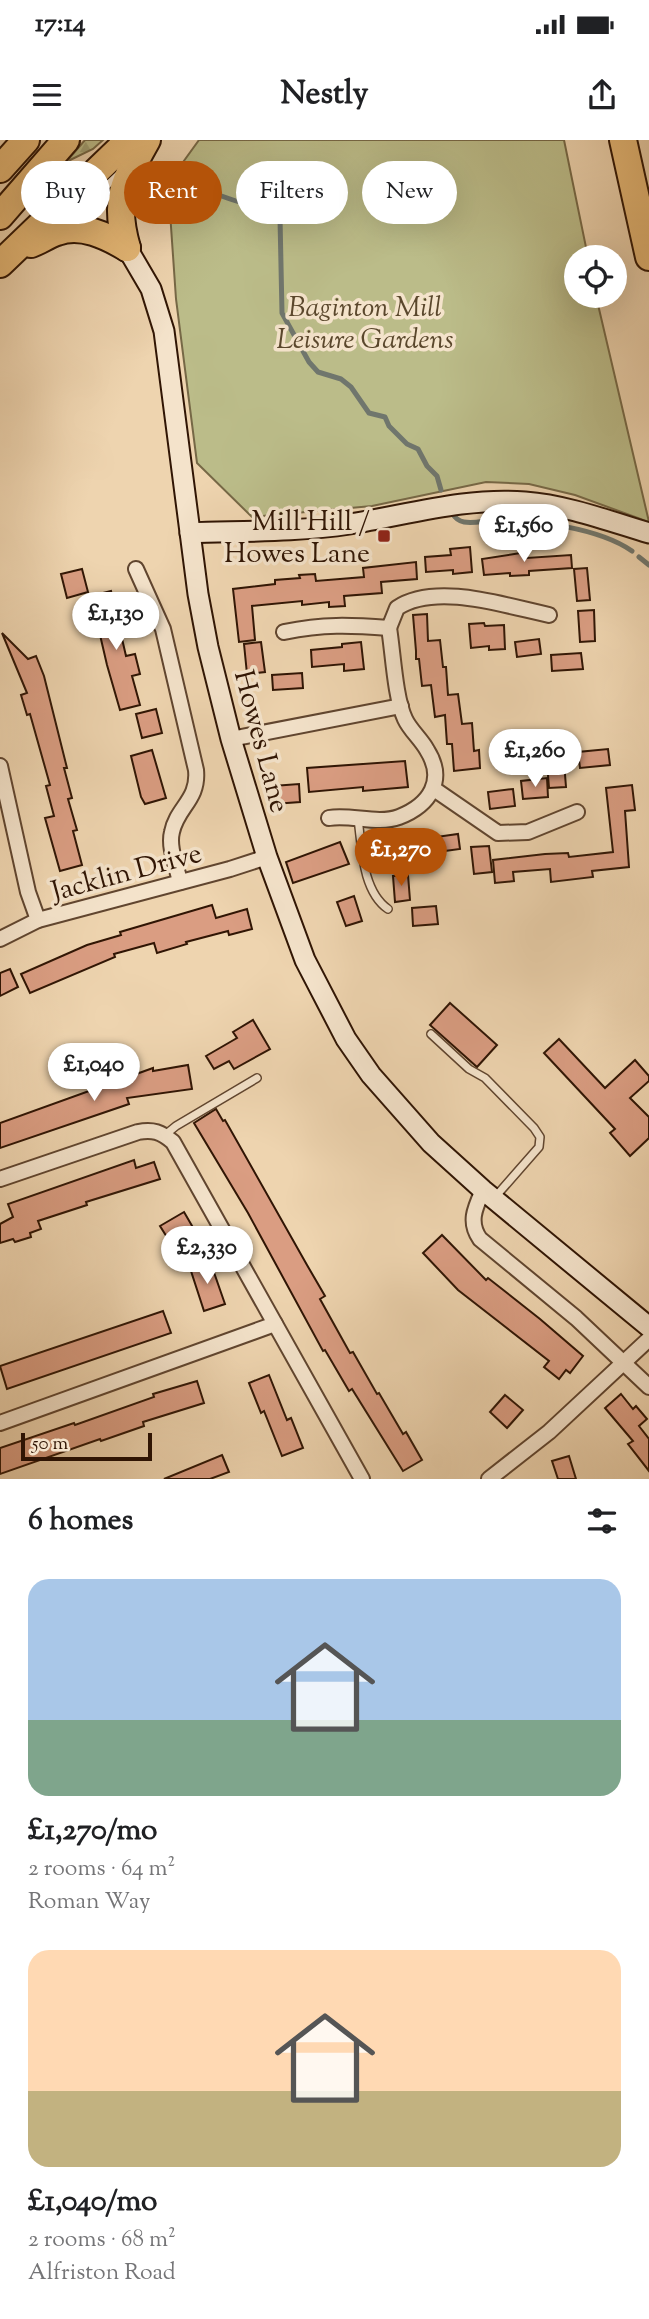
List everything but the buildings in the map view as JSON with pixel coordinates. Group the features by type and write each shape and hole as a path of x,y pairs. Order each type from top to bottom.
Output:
{"highway":[{"path":"0,169 26,140"},
{"path":"0,216 66,140"},
{"path":"622,140 649,257"},
{"path":"127,248 121,228 120,211 122,191 137,146"},
{"path":"7,258 137,146"},
{"path":"7,258 57,232 74,229 89,230 109,237 127,248"}],"main road":[{"name":"Howes Lane","path":"127,248 151,289 164,331 190,533 208,647 231,739 267,857 305,960 346,1039 371,1076 399,1109 431,1143 488,1194 649,1327"},
{"path":"190,533 296,529 347,524 477,503 525,502 573,511 649,533"}],"street":[{"path":"136,569 163,629 196,770 196,789 172,831 172,847 180,882"},
{"path":"329,818 398,817 423,802 434,789 436,774 432,758 405,719 401,706 389,628 397,608 421,597 479,600 549,615"},
{"path":"284,632 317,625 345,624 389,628"},
{"path":"231,739 401,706"},
{"path":"0,766 28,892 38,920"},
{"path":"434,789 498,833 528,832 577,811"},
{"name":"Jacklin Drive","path":"0,939 38,920 267,857"},
{"path":"0,1180 138,1132 149,1130 165,1135 173,1142 362,1479"},
{"path":"488,1194 474,1209 472,1221 474,1231 480,1239 576,1318 649,1387"},
{"path":"0,1423 275,1324"},
{"path":"489,1479 506,1475 649,1339"}],"lane":[{"path":"57,232 137,146"},
{"path":"358,818 363,858 370,881 381,904 388,909"},
{"path":"431,1034 470,1069 485,1078 540,1137 539,1147 488,1194"},
{"path":"165,1135 257,1078"}],"green space":[{"path":"85,140 103,140 93,149 67,161"},
{"name":"Baginton Mill Leisure Gardens","path":"199,140 564,140 586,245 564,245 564,308 599,308 649,522 575,495 529,484 486,482 372,506 252,517 197,463 176,299 171,224 222,224 222,161 184,161"}],"waterway":[{"path":"222,196 264,208 280,218 282,313 309,362 318,372 341,379 351,387 369,413 385,417 389,426 407,444 418,449 427,466 437,476 441,490"},
{"path":"452,513 457,519 472,523 512,520 567,527 602,536 632,551"},
{"path":"639,557 649,565"}],"place":[{"name":"Mill Hill / Howes Lane","path":"384,536"}]}
